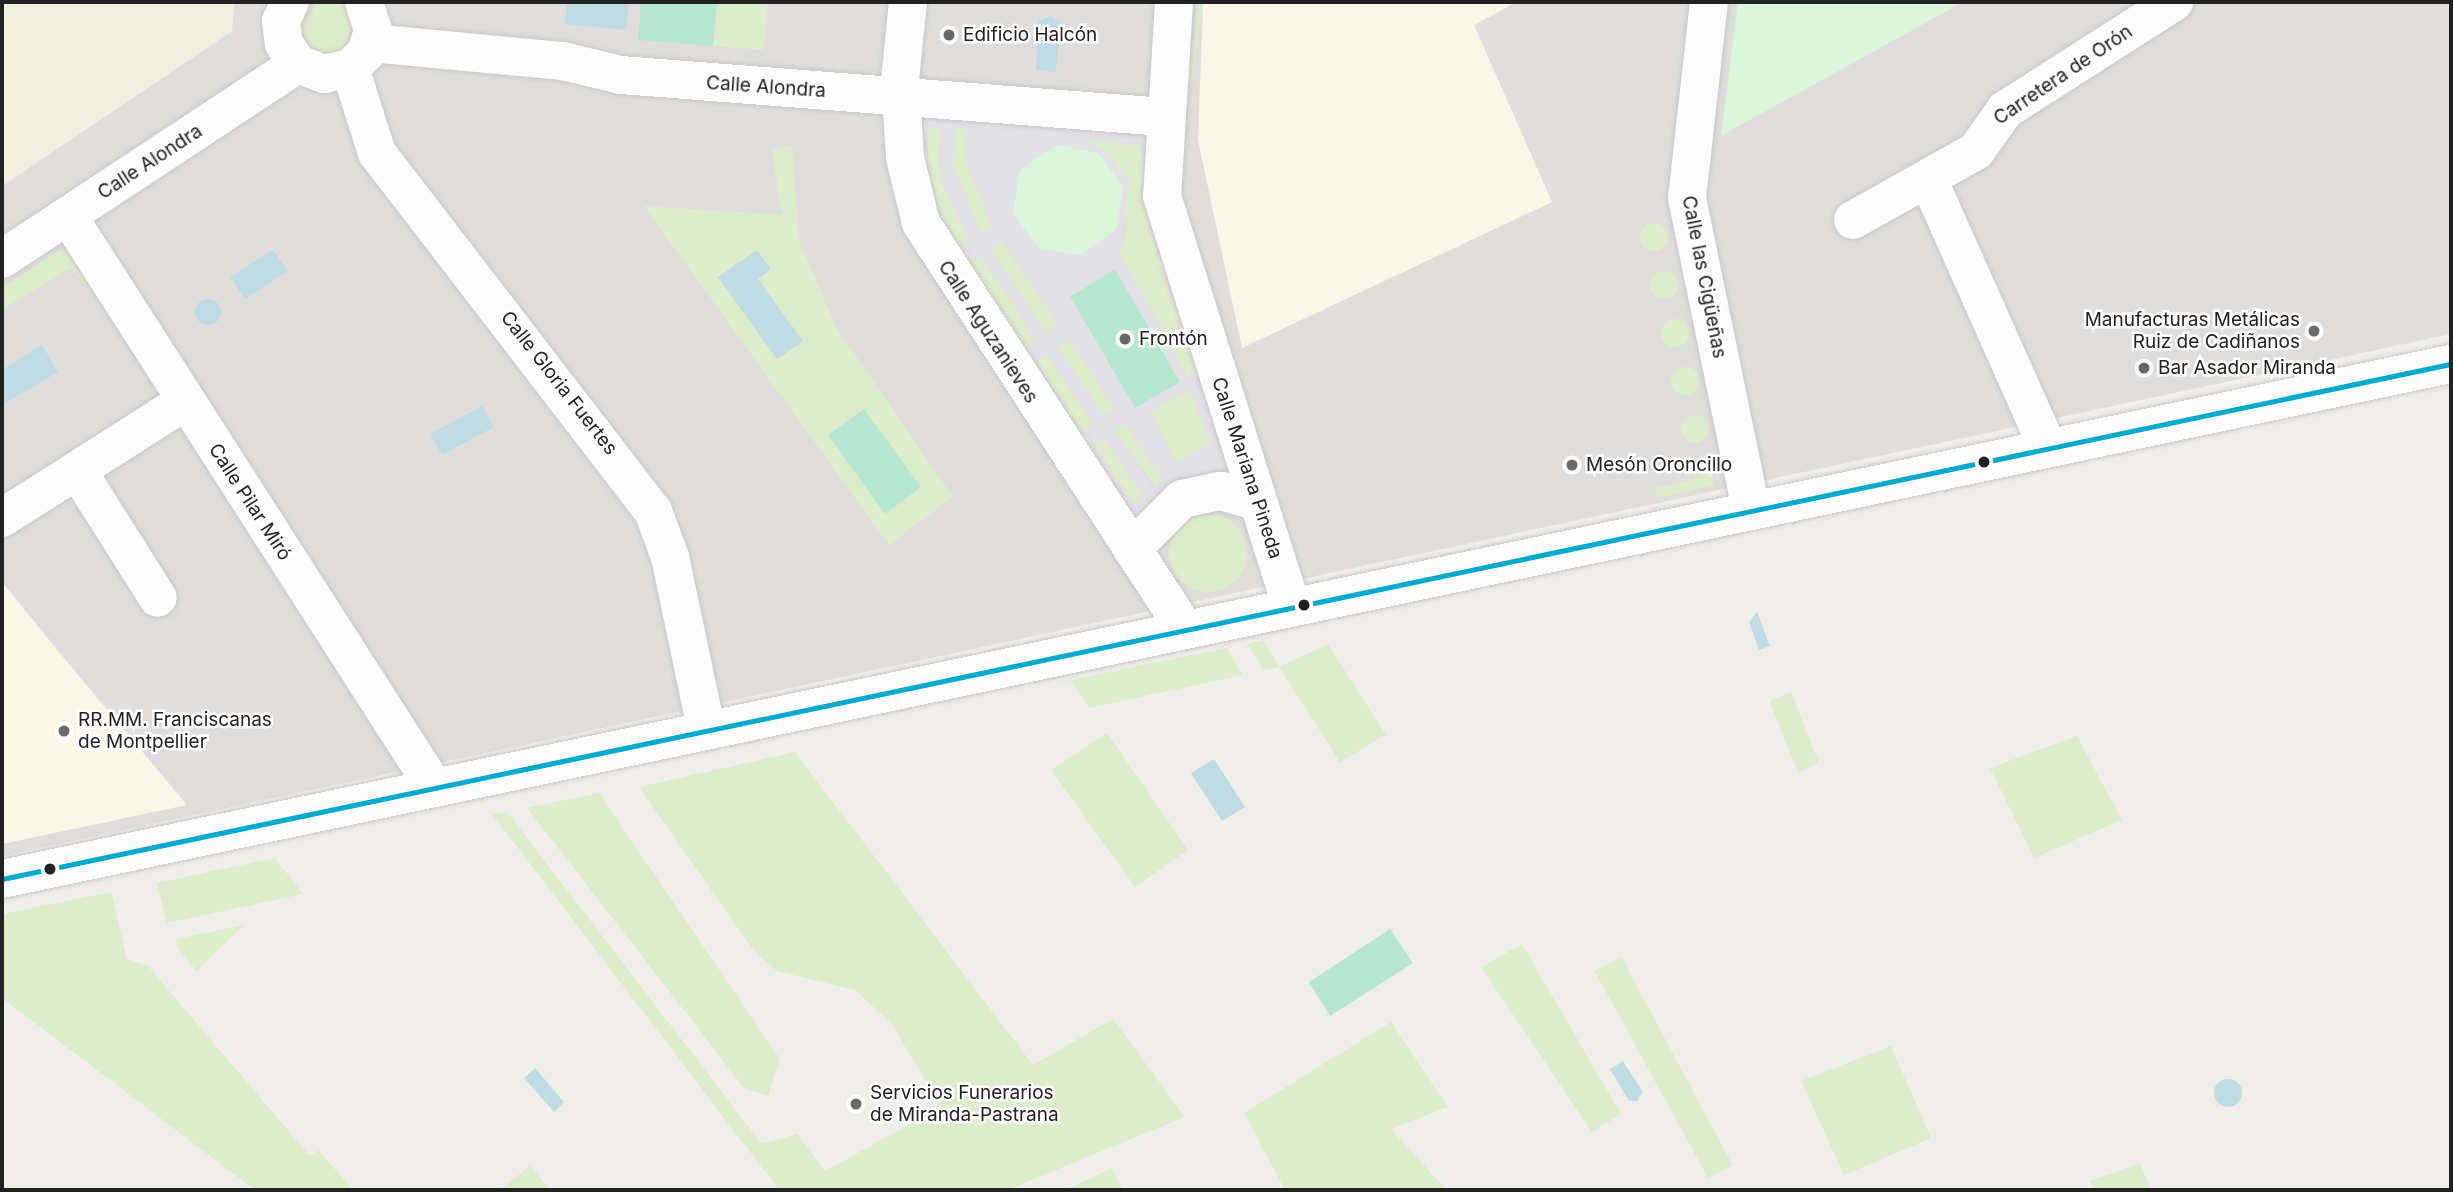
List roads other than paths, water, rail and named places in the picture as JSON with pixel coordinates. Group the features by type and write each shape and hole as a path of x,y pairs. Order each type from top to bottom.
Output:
{"street":[{"name":"Calle Aguzanieves","path":"908,2 901,97 908,184 921,223 1183,626"},
{"name":"Calle Mariana Pineda","path":"1174,2 1164,117 1166,214 1291,605"},
{"name":"Calle las Cigüeñas","path":"1709,2 1687,198 1751,510"},
{"name":"Carretera de Orón","path":"1853,220 1929,181 1976,151 1990,124 2005,110 2174,2"},
{"name":"Calle Gloria Fuertes","path":"367,3 361,56 377,153 653,511 670,557 706,728"},
{"path":"281,4 281,33 298,64"},
{"name":"Calle Alondra","path":"2,259 298,64 324,74 361,56 563,61 621,75 1164,117"},
{"path":"1929,181 2047,446"},
{"name":"Calle Pilar Miró","path":"68,216 174,408 434,787"},
{"path":"2,878 1183,626 2451,364"},
{"path":"2,518 174,408"},
{"path":"77,470 158,598"},
{"path":"1132,549 1181,499 1221,491 1257,501"}],"water":[{"path":"567,2 629,2 626,30 565,24"},
{"path":"1051,16 1060,22 1056,72 1036,70 1039,21"},
{"path":"273,250 288,271 245,299 230,277"},
{"path":"757,250 771,269 758,279 803,341 777,359 718,277"},
{"path":"208,299 217,303 221,312 217,321 208,325 199,321 195,312 199,303"},
{"path":"42,345 58,372 4,404 2,370"},
{"path":"482,406 494,427 442,455 430,434"},
{"path":"1757,612 1770,646 1759,650 1749,622"},
{"path":"1214,759 1245,807 1222,821 1191,773"},
{"path":"1623,1061 1643,1092 1637,1101 1629,1101 1610,1069"},
{"path":"535,1068 564,1102 554,1112 524,1078"},
{"path":"2228,1079 2238,1083 2242,1093 2238,1103 2228,1107 2218,1103 2214,1093 2218,1083"}],"place":[{"name":"Edificio Halcón","path":"949,35"},
{"name":"Manufacturas Metálicas Ruiz de Cadiñanos","path":"2314,331"},
{"name":"Frontón","path":"1125,339"},
{"name":"Bar Asador Miranda","path":"2144,368"},
{"name":"Mesón Oroncillo","path":"1572,465"},
{"name":"RR.MM. Franciscanas de Montpellier","path":"64,731"},
{"name":"Servicios Funerarios de Miranda-Pastrana","path":"856,1104"}]}
